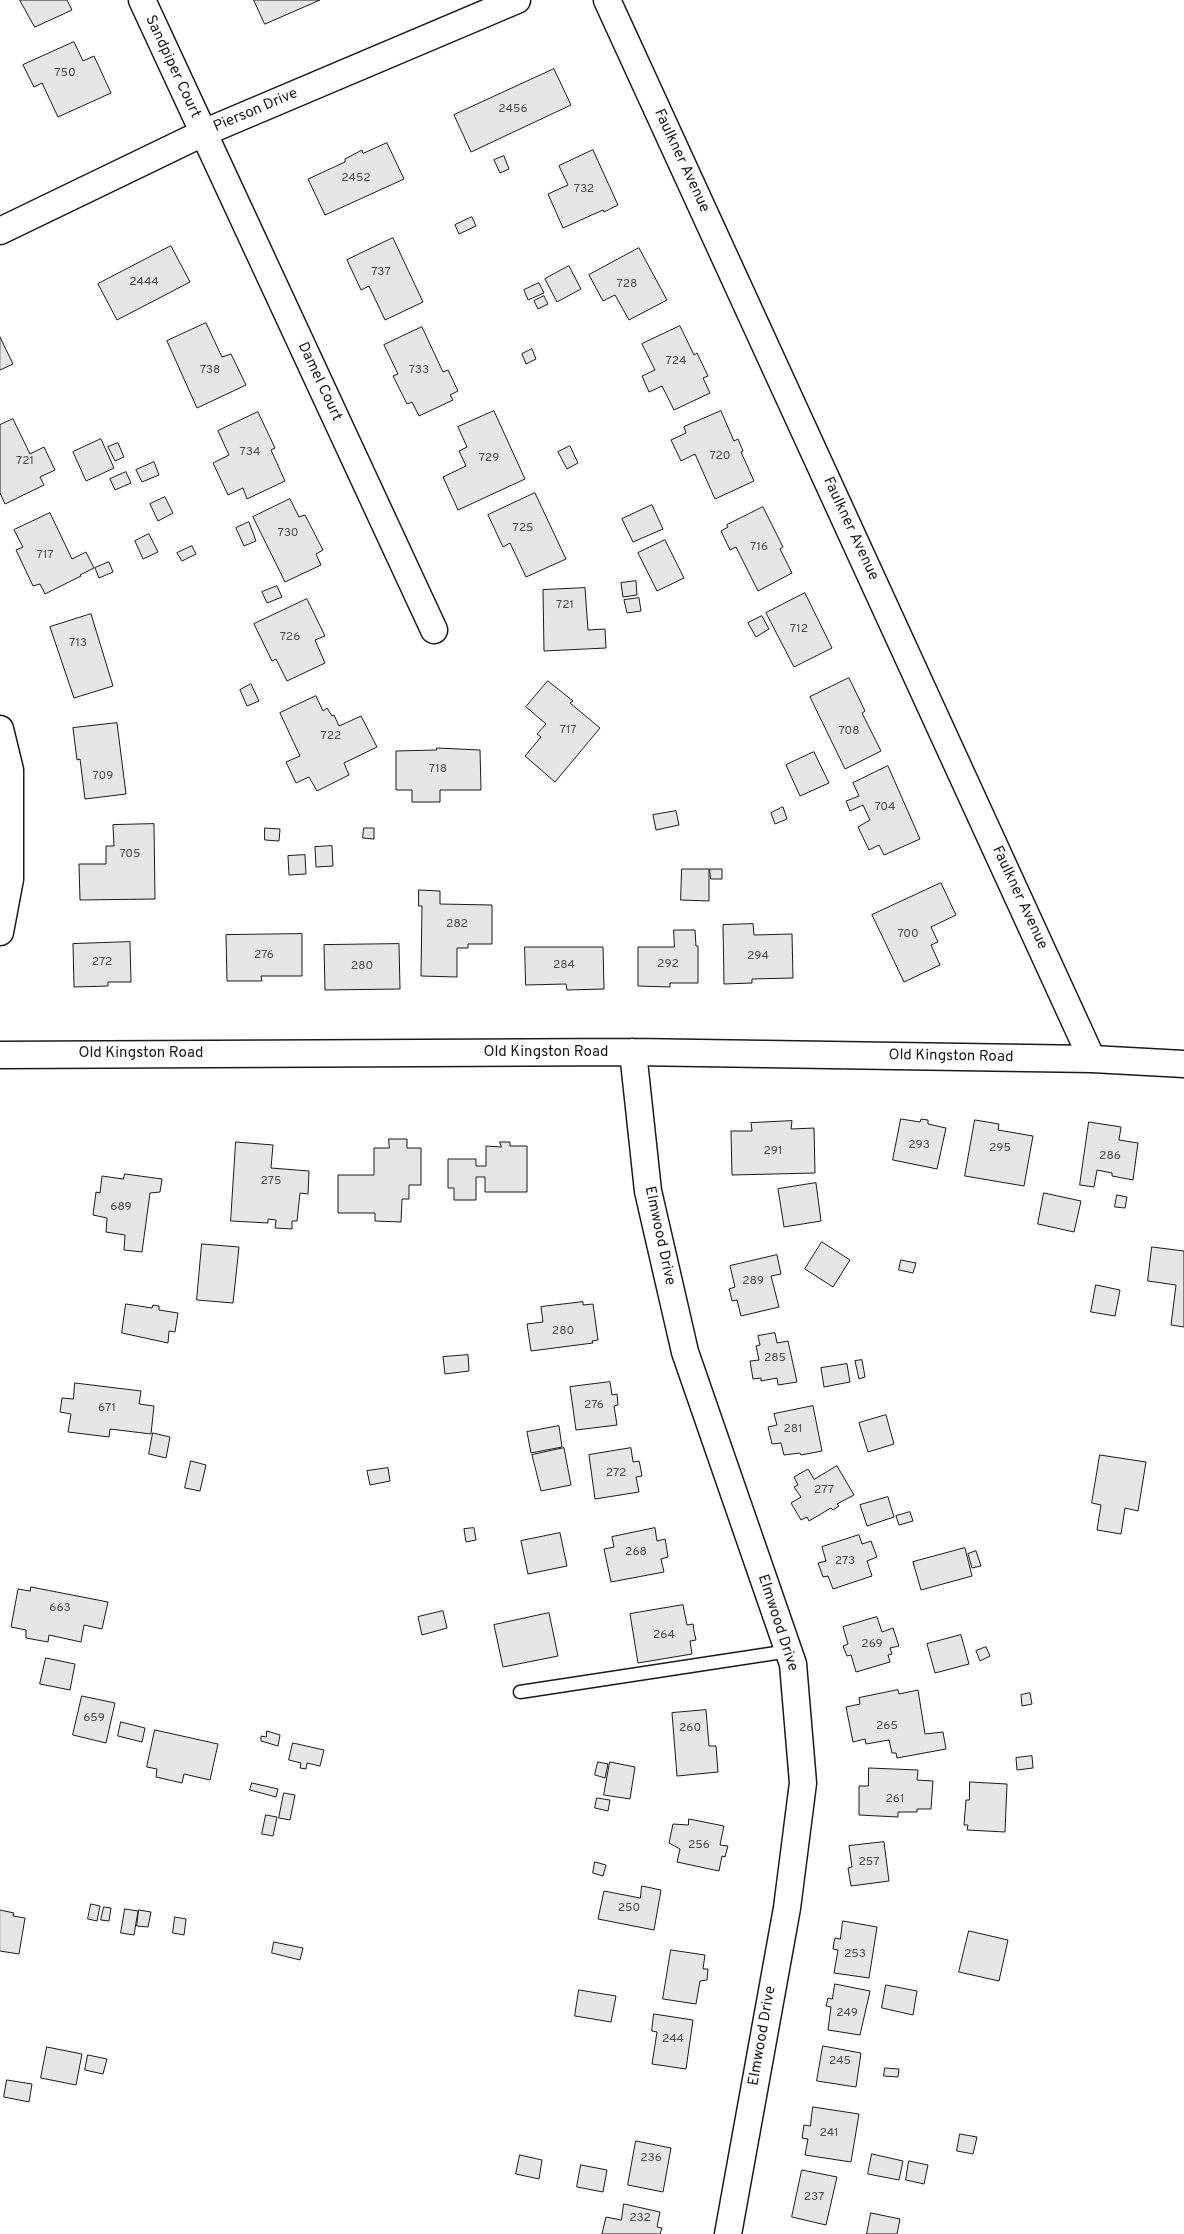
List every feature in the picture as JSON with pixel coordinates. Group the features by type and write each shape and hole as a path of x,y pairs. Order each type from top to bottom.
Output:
{"street":[{"name":"Sandpiper Court","path":"142,0 203,133"},
{"name":"Pierson Drive","path":"0,231 203,133 517,0"},
{"name":"Faulkner Avenue","path":"607,0 1092,1059"},
{"name":"Damel Court","path":"203,133 434,630"},
{"path":"0,729 10,770 10,879 0,932"},
{"name":"Old Kingston Road","path":"0,1055 633,1052 1092,1059 1184,1064"},
{"name":"Elmwood Drive","path":"633,1052 648,1190 685,1352 794,1664 803,1782 787,1908 728,2234"}],"lane":[{"path":"520,1692 789,1651"}],"building":[{"path":"20,0 67,0 72,10 35,27"},
{"path":"254,0 320,0 265,24"},
{"path":"74,42 83,61 94,56 111,93 58,117 42,83 34,87 23,65"},
{"path":"554,69 571,105 471,152 454,115"},
{"path":"387,143 404,179 325,215 308,179 345,162 345,159 362,150 363,153"},
{"path":"593,150 618,205 563,228 548,194 568,185 559,166"},
{"path":"504,156 509,169 500,173 494,160"},
{"path":"472,217 476,226 459,234 455,225"},
{"path":"393,238 423,302 385,320 369,286 361,290 347,260"},
{"path":"171,246 190,282 117,320 98,284"},
{"path":"639,248 667,300 629,320 615,295 603,301 589,275"},
{"path":"569,266 581,289 557,302 545,279"},
{"path":"539,283 544,293 528,300 524,290"},
{"path":"544,296 548,304 538,309 534,301"},
{"path":"206,323 222,357 231,354 246,385 197,408 167,341"},
{"path":"680,326 694,355 697,353 708,376 703,378 710,393 674,410 662,386 649,392 642,376 655,370 642,344"},
{"path":"422,327 443,372 448,370 458,391 450,395 453,400 419,416 412,402 407,404 393,376 398,374 384,345"},
{"path":"0,337 13,364 0,370"},
{"path":"532,349 536,359 526,364 522,354"},
{"path":"494,411 525,479 458,510 443,477 466,466 459,451 467,447 458,427"},
{"path":"721,411 734,441 738,439 743,451 741,452 754,481 715,499 695,454 681,461 671,440 686,433 684,427"},
{"path":"258,412 275,448 271,450 285,481 247,499 243,488 228,495 213,463 229,455 218,431"},
{"path":"13,419 30,454 44,447 55,470 40,477 44,485 5,504 0,493 0,425"},
{"path":"101,439 114,468 86,481 73,452"},
{"path":"118,443 124,457 115,461 108,447"},
{"path":"570,446 578,463 567,469 558,452"},
{"path":"154,462 159,475 142,482 136,470"},
{"path":"126,472 131,483 115,490 110,479"},
{"path":"535,493 566,559 526,577 510,543 503,547 488,515"},
{"path":"165,497 173,513 158,521 150,504"},
{"path":"290,499 299,517 305,515 323,550 316,554 321,565 285,582 253,517"},
{"path":"652,505 663,529 633,542 622,519"},
{"path":"763,507 783,547 780,549 792,573 758,591 736,547 730,550 721,531 728,527 727,525"},
{"path":"50,513 72,559 86,552 94,568 45,594 40,584 33,586 16,550 23,547 14,530"},
{"path":"249,522 256,541 244,546 236,528"},
{"path":"149,534 158,552 143,559 135,541"},
{"path":"665,540 684,578 657,591 638,553"},
{"path":"192,546 196,554 182,561 177,553"},
{"path":"109,562 113,572 99,578 95,568"},
{"path":"636,581 637,595 623,597 621,583"},
{"path":"277,586 282,597 267,603 262,592"},
{"path":"585,588 588,630 605,629 606,648 544,651 543,590"},
{"path":"805,593 832,648 794,667 766,613"},
{"path":"639,598 641,611 627,613 624,600"},
{"path":"307,599 325,636 315,640 325,663 287,681 276,659 272,661 254,624"},
{"path":"91,614 113,686 74,698 50,627"},
{"path":"762,616 769,629 756,637 748,623"},
{"path":"849,678 865,711 862,713 881,751 845,769 810,697"},
{"path":"548,681 573,701 570,703 600,728 555,782 525,756 541,737 537,734 546,724 526,707"},
{"path":"251,684 259,701 247,706 240,690"},
{"path":"316,696 323,711 327,708 332,716 334,715 339,726 361,716 377,747 344,763 349,775 317,791 309,777 296,783 286,762 300,756 280,713"},
{"path":"117,723 126,794 85,799 80,759 77,760 73,728"},
{"path":"437,748 480,750 481,790 440,790 440,802 412,802 412,790 396,790 396,751 436,750"},
{"path":"814,752 829,783 800,796 786,765"},
{"path":"888,766 920,839 884,855 879,845 869,850 858,827 870,820 863,805 850,811 846,801 859,796 853,783"},
{"path":"783,807 787,819 775,824 771,813"},
{"path":"676,811 679,825 656,830 653,815"},
{"path":"154,824 155,899 80,900 79,864 106,864 106,846 114,846 113,825"},
{"path":"265,828 280,829 279,841 265,840"},
{"path":"364,828 374,828 374,839 363,838"},
{"path":"332,846 333,866 316,867 315,847"},
{"path":"305,855 306,874 289,875 288,856"},
{"path":"682,869 709,869 709,901 681,900"},
{"path":"710,869 722,869 722,879 711,879"},
{"path":"941,883 956,915 931,927 938,942 931,945 940,965 904,982 872,915"},
{"path":"419,890 440,891 440,904 492,905 492,944 468,944 468,948 457,948 457,977 421,976 422,906 419,906"},
{"path":"753,924 754,935 792,934 793,978 752,979 752,983 724,984 723,925"},
{"path":"674,930 695,930 696,946 698,946 698,983 670,983 670,987 638,986 638,947 674,947"},
{"path":"302,934 302,976 261,976 262,981 227,981 226,935"},
{"path":"130,942 131,982 108,982 108,986 74,987 73,944"},
{"path":"399,944 400,989 325,990 324,945"},
{"path":"525,947 603,947 604,989 567,990 566,984 526,985"},
{"path":"901,1119 920,1122 921,1119 928,1120 928,1124 946,1128 937,1169 893,1160"},
{"path":"975,1120 999,1124 998,1130 1033,1136 1024,1186 965,1176"},
{"path":"792,1121 791,1129 814,1128 815,1173 732,1175 731,1131 752,1131 751,1123"},
{"path":"1089,1122 1121,1127 1119,1140 1138,1143 1133,1180 1112,1176 1112,1173 1097,1170 1094,1187 1080,1185"},
{"path":"389,1139 407,1139 407,1148 421,1148 421,1185 409,1185 409,1199 402,1199 401,1222 375,1221 375,1213 338,1213 338,1175 374,1175 374,1148 389,1148"},
{"path":"236,1142 273,1145 271,1168 309,1171 308,1194 300,1193 297,1221 292,1221 292,1229 275,1228 276,1220 268,1219 268,1223 231,1221"},
{"path":"500,1142 510,1142 510,1146 527,1146 527,1192 485,1192 485,1177 476,1177 476,1200 454,1200 454,1188 448,1188 448,1159 476,1159 476,1166 486,1166 486,1146 501,1147"},
{"path":"125,1174 162,1179 160,1192 150,1193 142,1252 124,1250 125,1235 106,1232 107,1218 93,1215 96,1192 100,1193 102,1176 123,1179"},
{"path":"816,1183 821,1221 784,1227 778,1189"},
{"path":"1044,1193 1081,1201 1074,1232 1038,1224"},
{"path":"1117,1195 1127,1197 1125,1208 1115,1207"},
{"path":"822,1242 850,1260 833,1287 805,1269"},
{"path":"202,1244 239,1247 233,1303 197,1300"},
{"path":"1152,1247 1184,1251 1184,1327 1171,1325 1176,1285 1148,1281"},
{"path":"777,1255 781,1274 771,1276 779,1307 741,1316 737,1300 732,1301 729,1289 735,1287 730,1266"},
{"path":"901,1260 916,1263 913,1273 899,1270"},
{"path":"1096,1285 1120,1290 1115,1316 1091,1312"},
{"path":"583,1302 583,1305 593,1304 598,1340 592,1341 593,1343 531,1351 527,1324 543,1322 541,1307"},
{"path":"126,1304 152,1308 153,1305 159,1306 159,1310 178,1313 175,1332 169,1331 168,1343 122,1333"},
{"path":"775,1333 777,1343 788,1341 797,1382 778,1385 777,1378 761,1381 761,1378 753,1379 750,1361 759,1360 756,1346 760,1345 758,1336"},
{"path":"468,1355 469,1371 445,1374 443,1357"},
{"path":"862,1360 865,1377 859,1379 855,1361"},
{"path":"847,1364 850,1382 824,1387 821,1368"},
{"path":"610,1382 612,1395 617,1394 618,1405 614,1406 617,1425 576,1430 570,1387"},
{"path":"75,1383 141,1391 139,1404 154,1406 151,1434 110,1429 109,1437 68,1432 71,1414 60,1412 62,1398 73,1399"},
{"path":"813,1406 822,1451 801,1455 800,1453 784,1455 781,1443 772,1444 768,1427 777,1425 774,1414"},
{"path":"886,1415 894,1444 868,1452 859,1423"},
{"path":"559,1426 562,1447 531,1453 527,1432"},
{"path":"153,1433 170,1437 166,1458 149,1454"},
{"path":"564,1448 571,1485 541,1491 532,1455"},
{"path":"631,1448 633,1462 639,1461 642,1476 636,1477 639,1492 595,1499 589,1455"},
{"path":"1100,1455 1146,1462 1138,1511 1125,1508 1121,1534 1097,1530 1101,1505 1092,1503"},
{"path":"191,1461 206,1465 200,1491 185,1488"},
{"path":"837,1466 854,1495 837,1504 839,1506 833,1510 831,1508 809,1521 807,1517 801,1520 791,1503 801,1497 794,1487 798,1485 794,1477 808,1469 814,1479"},
{"path":"388,1468 390,1481 370,1485 367,1471"},
{"path":"888,1497 894,1517 867,1526 860,1505"},
{"path":"910,1512 913,1521 899,1525 896,1516"},
{"path":"474,1528 476,1540 466,1542 464,1529"},
{"path":"655,1528 657,1541 665,1539 668,1557 661,1559 664,1572 611,1582 604,1549 614,1547 612,1537"},
{"path":"560,1533 567,1566 528,1574 521,1541"},
{"path":"859,1535 862,1544 871,1541 877,1557 867,1561 872,1576 833,1589 828,1576 823,1577 818,1563 826,1561 822,1547"},
{"path":"965,1548 972,1576 921,1590 913,1562"},
{"path":"976,1551 981,1566 972,1568 968,1554"},
{"path":"31,1587 108,1602 102,1629 84,1625 81,1642 49,1635 48,1642 26,1638 26,1630 11,1627 18,1589 30,1591"},
{"path":"683,1605 687,1625 693,1624 696,1640 690,1641 692,1654 638,1663 630,1614"},
{"path":"443,1611 447,1628 422,1635 418,1617"},
{"path":"549,1613 558,1656 503,1667 494,1625"},
{"path":"877,1617 882,1632 893,1628 899,1646 890,1648 892,1654 888,1655 890,1662 856,1672 851,1655 847,1656 843,1646 848,1644 843,1627"},
{"path":"961,1635 969,1664 935,1673 927,1644"},
{"path":"986,1647 990,1656 980,1661 976,1651"},
{"path":"46,1658 75,1664 70,1690 40,1684"},
{"path":"898,1690 899,1694 918,1690 925,1734 943,1732 946,1749 897,1758 896,1753 892,1753 889,1740 866,1744 865,1739 853,1742 846,1707 860,1704 859,1698"},
{"path":"1030,1693 1032,1704 1022,1706 1021,1695"},
{"path":"82,1696 115,1703 106,1743 73,1735"},
{"path":"706,1710 709,1746 716,1746 718,1772 677,1776 672,1713"},
{"path":"121,1722 145,1728 142,1742 118,1736"},
{"path":"155,1730 218,1744 210,1780 184,1774 182,1783 156,1777 157,1769 147,1767"},
{"path":"267,1731 280,1735 278,1746 261,1741 261,1736 266,1737"},
{"path":"293,1743 324,1750 320,1766 307,1763 306,1769 300,1768 301,1763 289,1760"},
{"path":"1032,1756 1033,1768 1017,1770 1016,1758"},
{"path":"598,1762 608,1764 605,1778 595,1775"},
{"path":"610,1762 635,1767 630,1799 604,1795"},
{"path":"869,1768 918,1770 917,1780 933,1781 931,1809 917,1809 917,1812 898,1812 898,1817 859,1815 859,1786 868,1786"},
{"path":"970,1782 1007,1784 1005,1832 967,1830 968,1825 964,1825"},
{"path":"252,1783 278,1789 276,1797 250,1790"},
{"path":"284,1793 295,1795 290,1820 279,1818"},
{"path":"597,1798 610,1800 608,1811 595,1808"},
{"path":"266,1815 277,1817 273,1836 262,1834"},
{"path":"689,1819 724,1826 720,1845 728,1846 725,1857 722,1856 719,1871 677,1862 680,1849 669,1843 673,1824 688,1825"},
{"path":"884,1842 889,1881 851,1886 848,1868 852,1867 849,1846"},
{"path":"595,1862 606,1865 603,1876 593,1873"},
{"path":"642,1886 661,1890 654,1930 598,1919 604,1891 640,1898"},
{"path":"91,1904 100,1906 97,1921 88,1919"},
{"path":"104,1907 111,1908 109,1921 101,1920"},
{"path":"125,1909 138,1911 134,1935 121,1933"},
{"path":"0,1910 14,1913 13,1916 25,1918 19,1954 0,1951"},
{"path":"139,1910 151,1912 148,1927 137,1926"},
{"path":"175,1917 186,1919 184,1935 173,1933"},
{"path":"843,1921 877,1927 869,1978 834,1973 838,1950 833,1949 834,1942 835,1938 840,1939"},
{"path":"969,1931 1008,1940 999,1981 959,1972"},
{"path":"274,1942 303,1948 300,1960 272,1953"},
{"path":"671,1950 705,1955 703,1969 708,1969 707,1980 700,1981 696,2004 663,1999"},
{"path":"835,1984 870,1991 860,2035 828,2030 831,2007 826,2006 828,1998 832,1999"},
{"path":"886,1985 917,1991 913,2015 882,2008"},
{"path":"579,1990 616,1996 611,2022 575,2016"},
{"path":"654,2014 693,2020 686,2069 652,2064 657,2032 652,2031"},
{"path":"823,2046 861,2053 856,2087 817,2081"},
{"path":"47,2047 82,2054 76,2085 41,2078"},
{"path":"88,2055 107,2059 103,2074 85,2070"},
{"path":"885,2068 899,2069 898,2077 884,2076"},
{"path":"7,2080 32,2084 29,2102 4,2097"},
{"path":"813,2107 859,2114 851,2162 805,2155 808,2139 802,2138 804,2125 810,2126"},
{"path":"960,2134 977,2137 973,2154 957,2151"},
{"path":"636,2141 671,2148 663,2192 628,2185"},
{"path":"872,2154 903,2161 899,2180 868,2174"},
{"path":"520,2155 542,2160 539,2179 516,2174"},
{"path":"909,2161 928,2165 924,2184 906,2180"},
{"path":"581,2165 607,2170 603,2192 577,2187"},
{"path":"802,2170 837,2177 826,2225 792,2217"},
{"path":"624,2204 660,2212 657,2227 662,2228 660,2234 602,2234 606,2217 621,2220"},
{"path":"871,2213 900,2219 897,2234 867,2234"}]}
